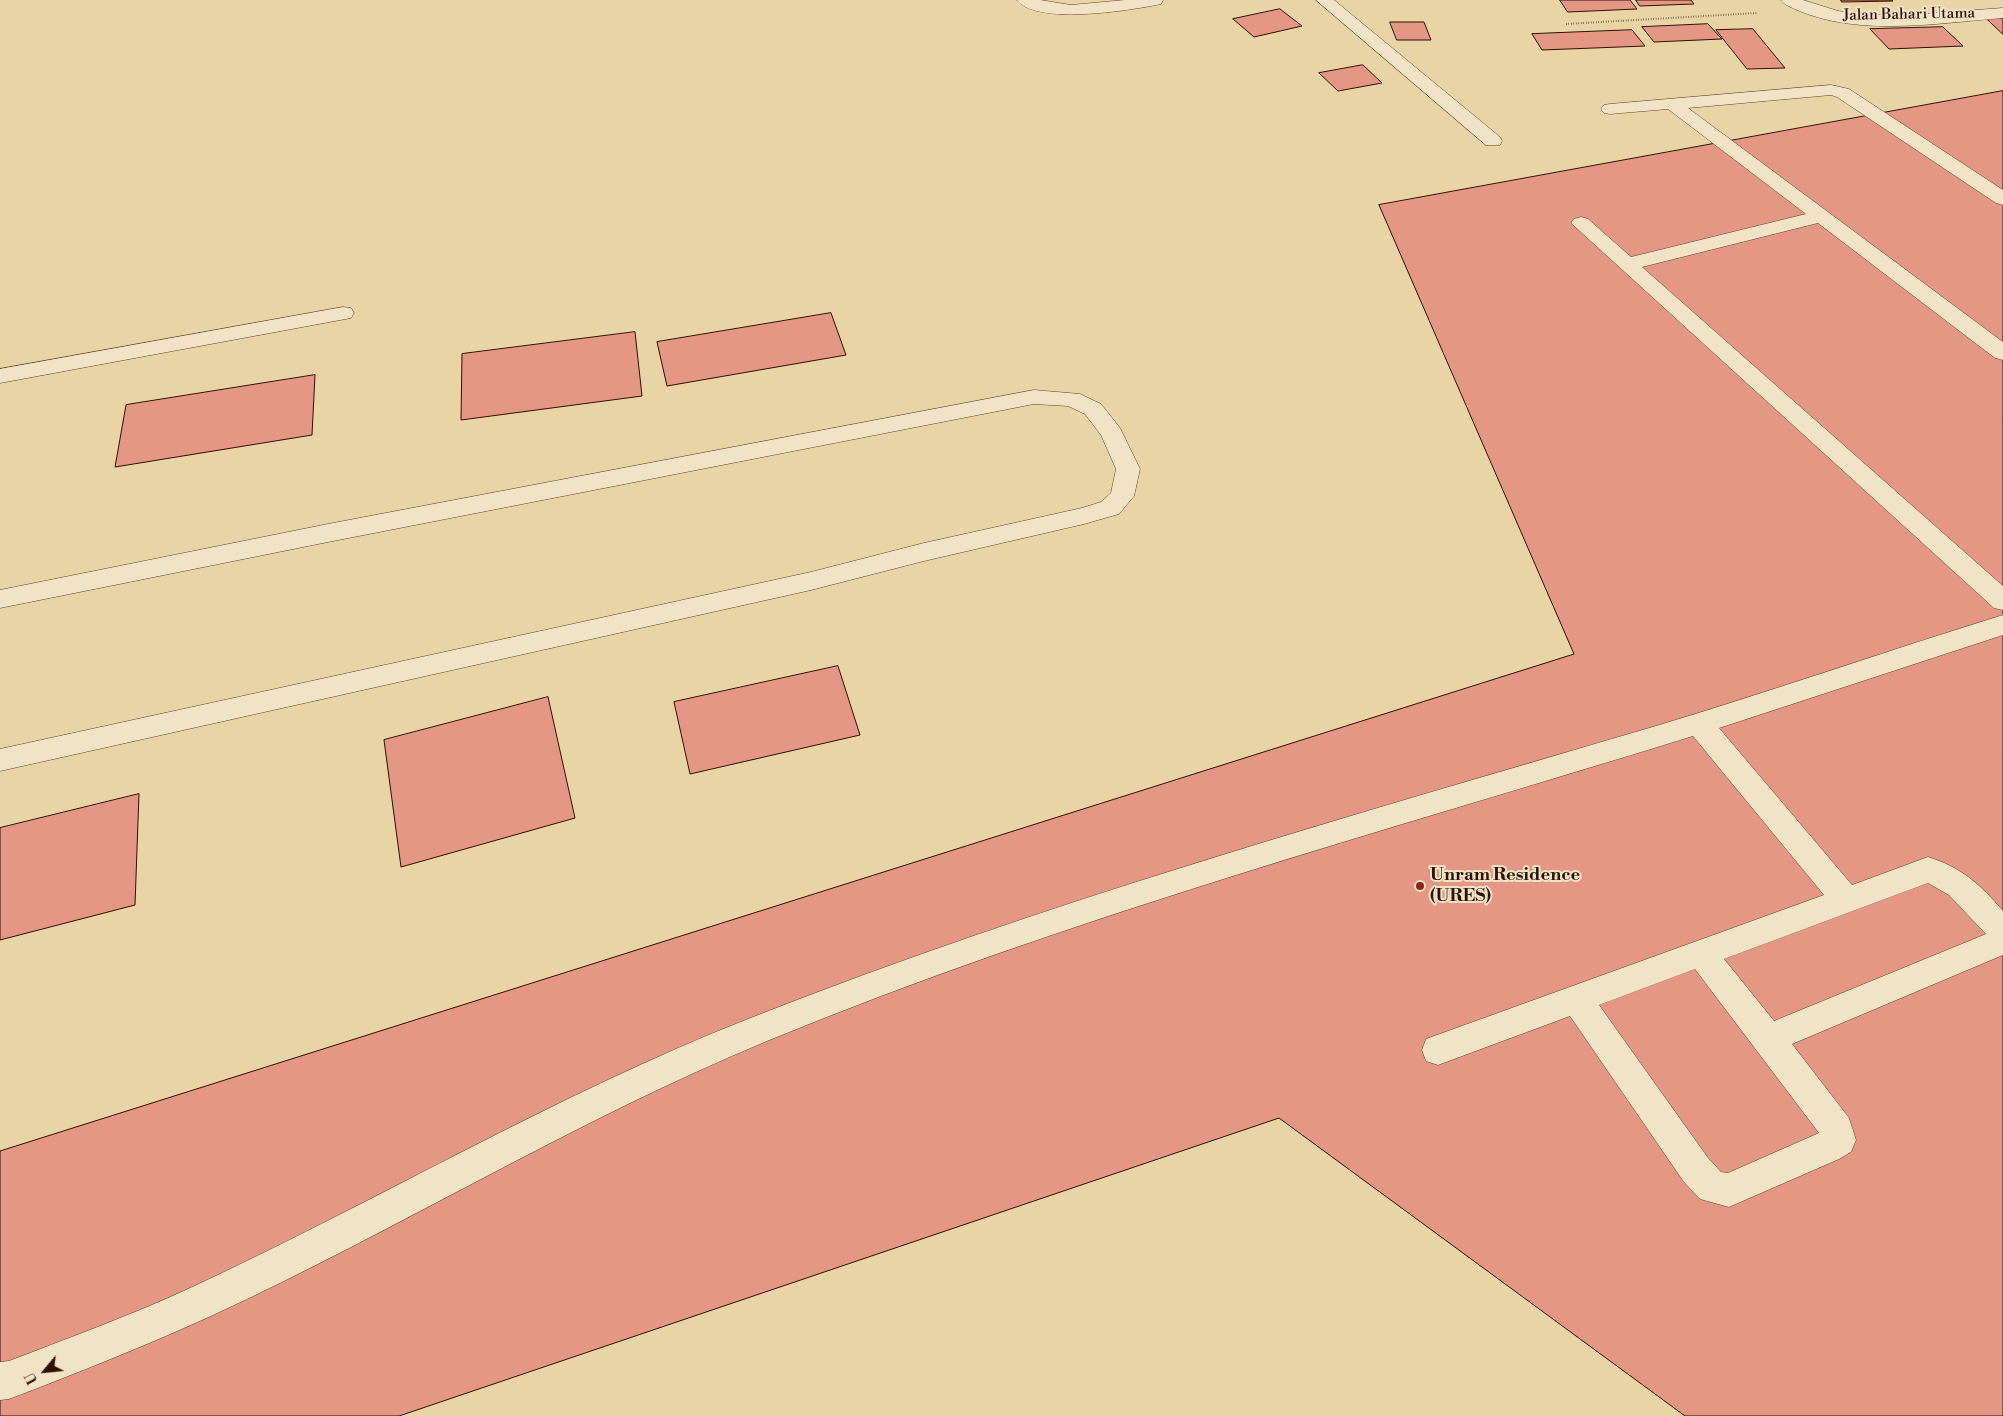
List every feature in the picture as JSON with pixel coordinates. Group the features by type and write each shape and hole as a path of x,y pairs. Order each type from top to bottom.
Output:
{"street":[{"path":"1025,0 1043,8 1060,10 1155,0"},
{"path":"1324,0 1493,142"},
{"name":"Jalan Bahari Utama","path":"1794,3 1826,15 1874,19 2003,13"},
{"path":"1610,109 1831,90 1843,93 2003,199"},
{"path":"1672,104 2003,353"},
{"path":"1627,264 1820,217"},
{"path":"1581,223 2003,601"},
{"path":"0,376 343,313"},
{"path":"0,599 328,533 1034,397 1072,399 1093,409 1112,433 1128,469 1122,496 1110,508 1084,516 924,552 811,582 0,760"},
{"path":"0,1380 9,1380 70,1359 262,1272 567,1114 753,1031 940,962 1171,885 1390,815 1699,724 2003,625"},
{"path":"1699,724 1847,902"},
{"path":"1438,1050 1847,902 1928,870 1939,872 1952,879 2003,932"},
{"path":"1768,1038 2003,942"},
{"path":"1577,1000 1696,1170 1712,1187 1729,1190 1839,1140 1837,1129 1702,954"}],"path":[{"path":"1566,24 1734,16 1794,3"}],"building":[{"path":"1560,0 1630,0 1637,9 1568,12"},
{"path":"1636,0 1691,0 1694,4 1640,6"},
{"path":"1841,0 1892,0 1893,1 1842,2"},
{"path":"1280,9 1302,26 1254,37 1233,19"},
{"path":"1986,18 2003,18 2003,34"},
{"path":"1390,22 1424,22 1431,40 1397,40"},
{"path":"1708,24 1722,39 1654,42 1642,27"},
{"path":"1943,27 1963,46 1889,49 1870,29"},
{"path":"1753,29 1785,68 1747,69 1716,30"},
{"path":"1632,30 1645,46 1542,50 1532,34"},
{"path":"1363,65 1382,83 1338,91 1319,73"},
{"name":"Unram Residence (URES)","path":"2003,91 2003,1416 1685,1416 1279,1118 399,1416 0,1416 0,1151 1574,654 1379,205"},
{"path":"831,313 846,355 667,386 657,342"},
{"path":"635,332 642,396 461,420 462,354"},
{"path":"315,375 312,435 115,467 126,405"},
{"path":"838,666 860,735 690,774 674,702"},
{"path":"548,697 575,818 401,867 384,740"},
{"path":"139,794 135,905 0,940 0,828"}],"place":[{"name":"Unram Residence (URES)","path":"1420,886"}]}
